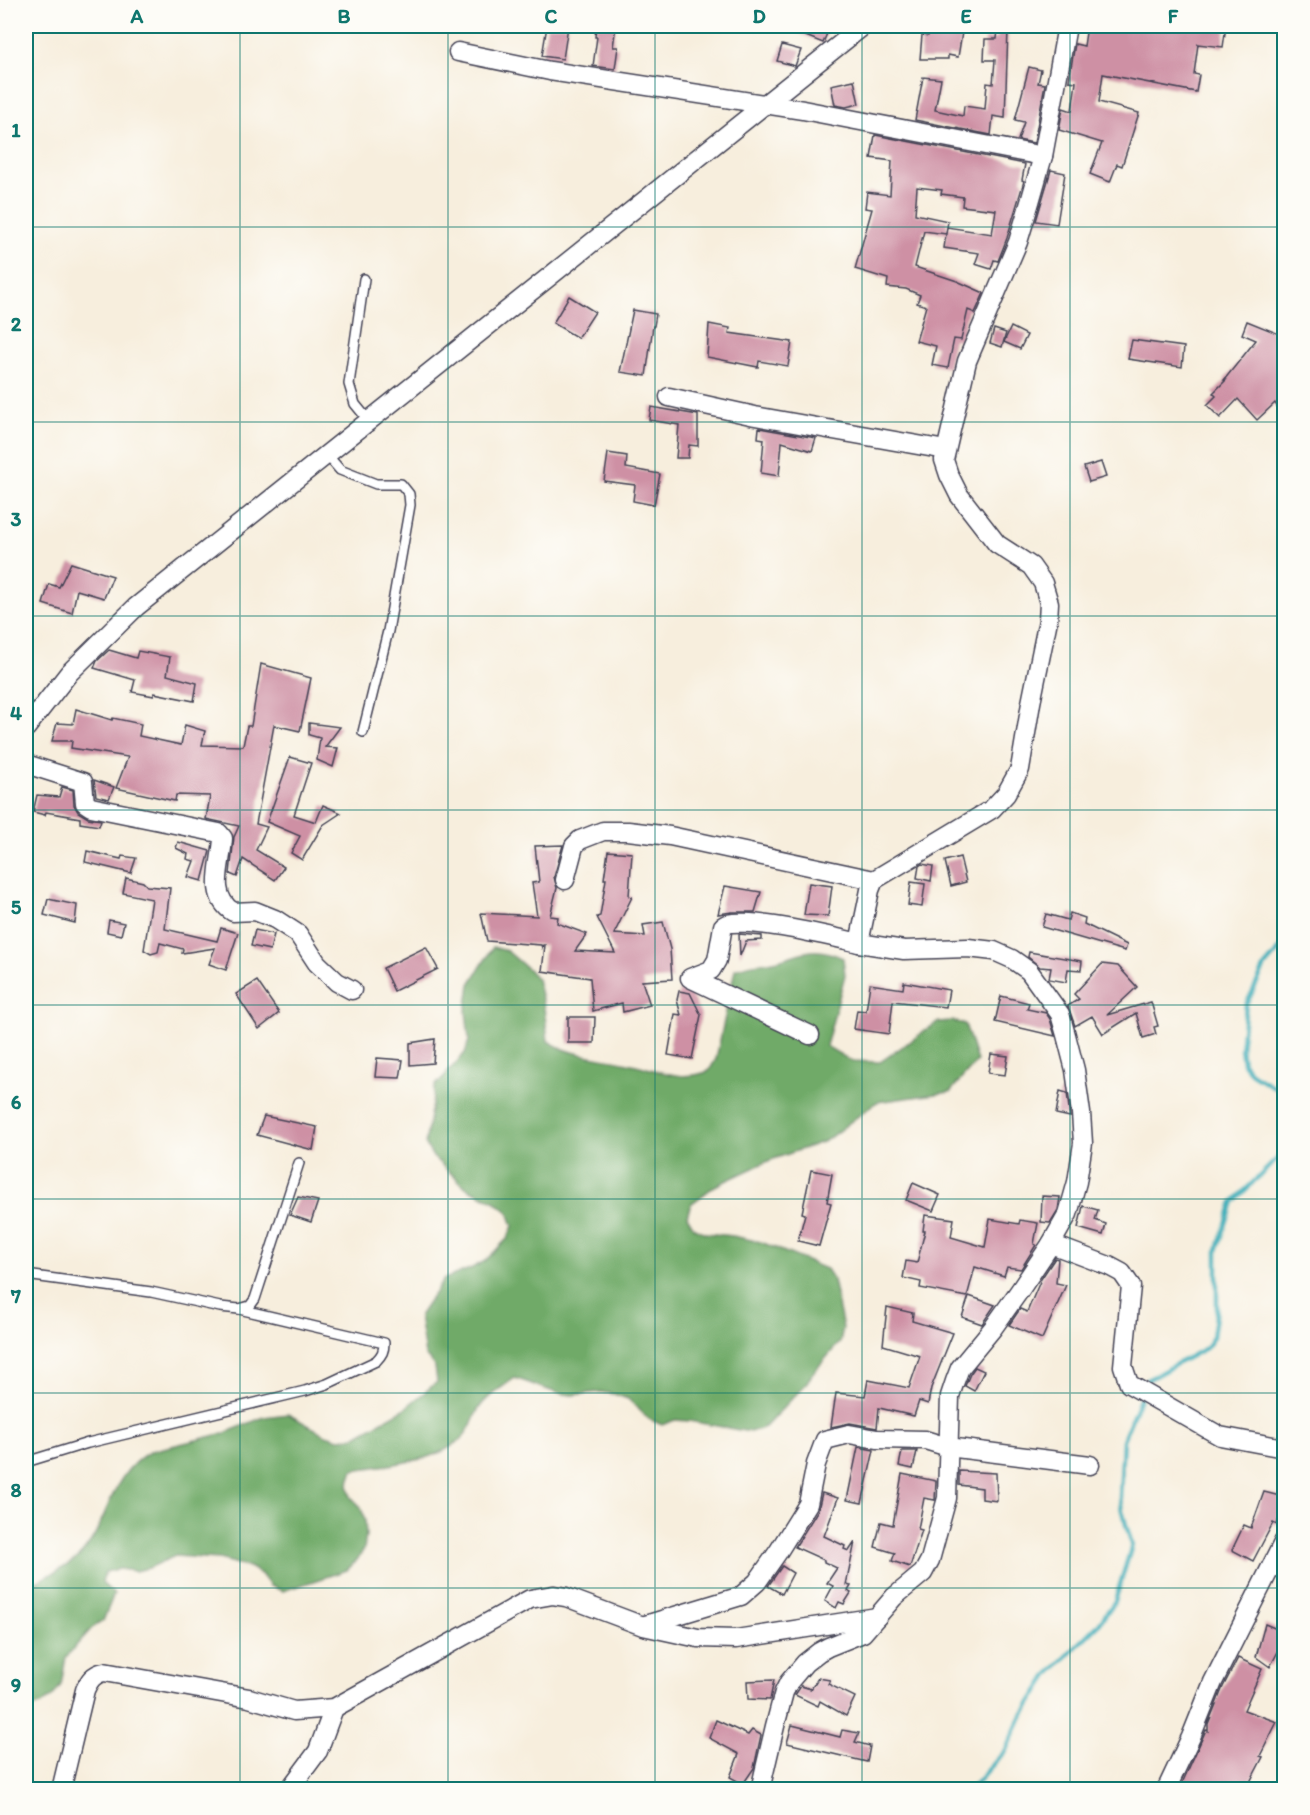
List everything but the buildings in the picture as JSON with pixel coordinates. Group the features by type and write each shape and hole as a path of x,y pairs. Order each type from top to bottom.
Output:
{"street":[{"path":"26,728 69,673 136,607 863,26"},
{"path":"566,880 574,846 580,840 603,831 628,831 670,836 874,880 992,809 1006,794 1020,769 1048,620 1049,603 1042,583 1031,566 997,544 959,495 944,459 968,361 1018,242 1043,156 1067,26"},
{"path":"458,52 550,71 765,104 1043,156"},
{"path":"669,397 755,416 946,450"},
{"path":"26,765 83,782 85,803 91,807 219,833 223,838 217,893 221,902 233,912 264,913 298,934 317,963 338,982 352,990"},
{"path":"859,943 874,880"},
{"path":"760,1790 784,1692 797,1671 828,1647 863,1633 894,1597 922,1573 930,1560 947,1498 950,1396 960,1368 993,1328 1051,1244 1068,1214 1077,1182 1083,1143 1082,1113 1075,1070 1060,1014 1029,971 1012,959 994,951 968,948 904,950 773,926 732,922 723,926 717,960 711,970 690,978 810,1035"},
{"path":"1051,1244 1109,1266 1122,1273 1131,1286 1123,1366 1130,1384 1220,1436 1284,1448"},
{"path":"643,1626 741,1596 757,1582 808,1503 816,1464 825,1440 849,1434 885,1440 925,1440 948,1447 1090,1465"},
{"path":"1166,1790 1213,1682 1284,1541"},
{"path":"61,1790 85,1690 98,1673 104,1672 249,1698 294,1711 334,1708 530,1599 540,1596 566,1597 643,1626 698,1638 736,1639 876,1617"},
{"path":"289,1790 318,1751 334,1708"}],"lane":[{"path":"364,279 349,384 355,404 369,422"},
{"path":"327,455 340,470 376,484 401,484 409,494 410,505 388,631 363,732"},
{"path":"239,1309 250,1306 255,1299 299,1163"},
{"path":"26,1275 151,1292 239,1309 384,1343 382,1355 376,1361 327,1384 88,1443 26,1462"}],"green space":[{"path":"493,947 507,951 537,979 544,1007 548,1041 577,1053 668,1074 688,1076 709,1071 716,1059 735,969 803,952 824,952 843,958 845,975 826,1046 851,1061 880,1062 938,1022 952,1021 965,1024 977,1061 950,1092 877,1102 825,1141 768,1161 715,1186 691,1204 687,1216 694,1228 706,1233 761,1242 826,1269 833,1280 843,1328 840,1342 805,1385 765,1427 750,1432 689,1421 675,1420 662,1425 649,1419 628,1399 614,1394 557,1393 515,1378 487,1399 479,1408 466,1433 444,1451 398,1464 353,1470 348,1485 351,1497 361,1507 366,1535 364,1549 347,1570 283,1591 270,1586 261,1574 249,1567 219,1559 175,1556 149,1568 105,1572 102,1583 114,1594 103,1621 92,1628 66,1657 61,1685 53,1696 41,1705 26,1708 26,1578 38,1581 78,1557 97,1531 116,1488 136,1462 151,1451 225,1433 264,1417 288,1414 326,1435 339,1439 354,1437 404,1409 437,1382 435,1367 425,1355 419,1316 444,1279 485,1261 507,1239 513,1226 508,1212 494,1201 467,1188 433,1157 425,1144 435,1086 465,1053 469,1040 466,1011 470,984"}],"waterway":[{"path":"1284,944 1265,966 1246,1005 1241,1049 1243,1063 1252,1074 1284,1093"},
{"path":"1144,1388 1147,1380 1206,1348 1213,1337 1217,1309 1217,1251 1233,1202 1284,1152"},
{"path":"970,1790 1006,1750 1018,1723 1049,1674 1098,1625 1115,1601 1132,1545 1120,1497 1123,1440 1141,1396"}]}
